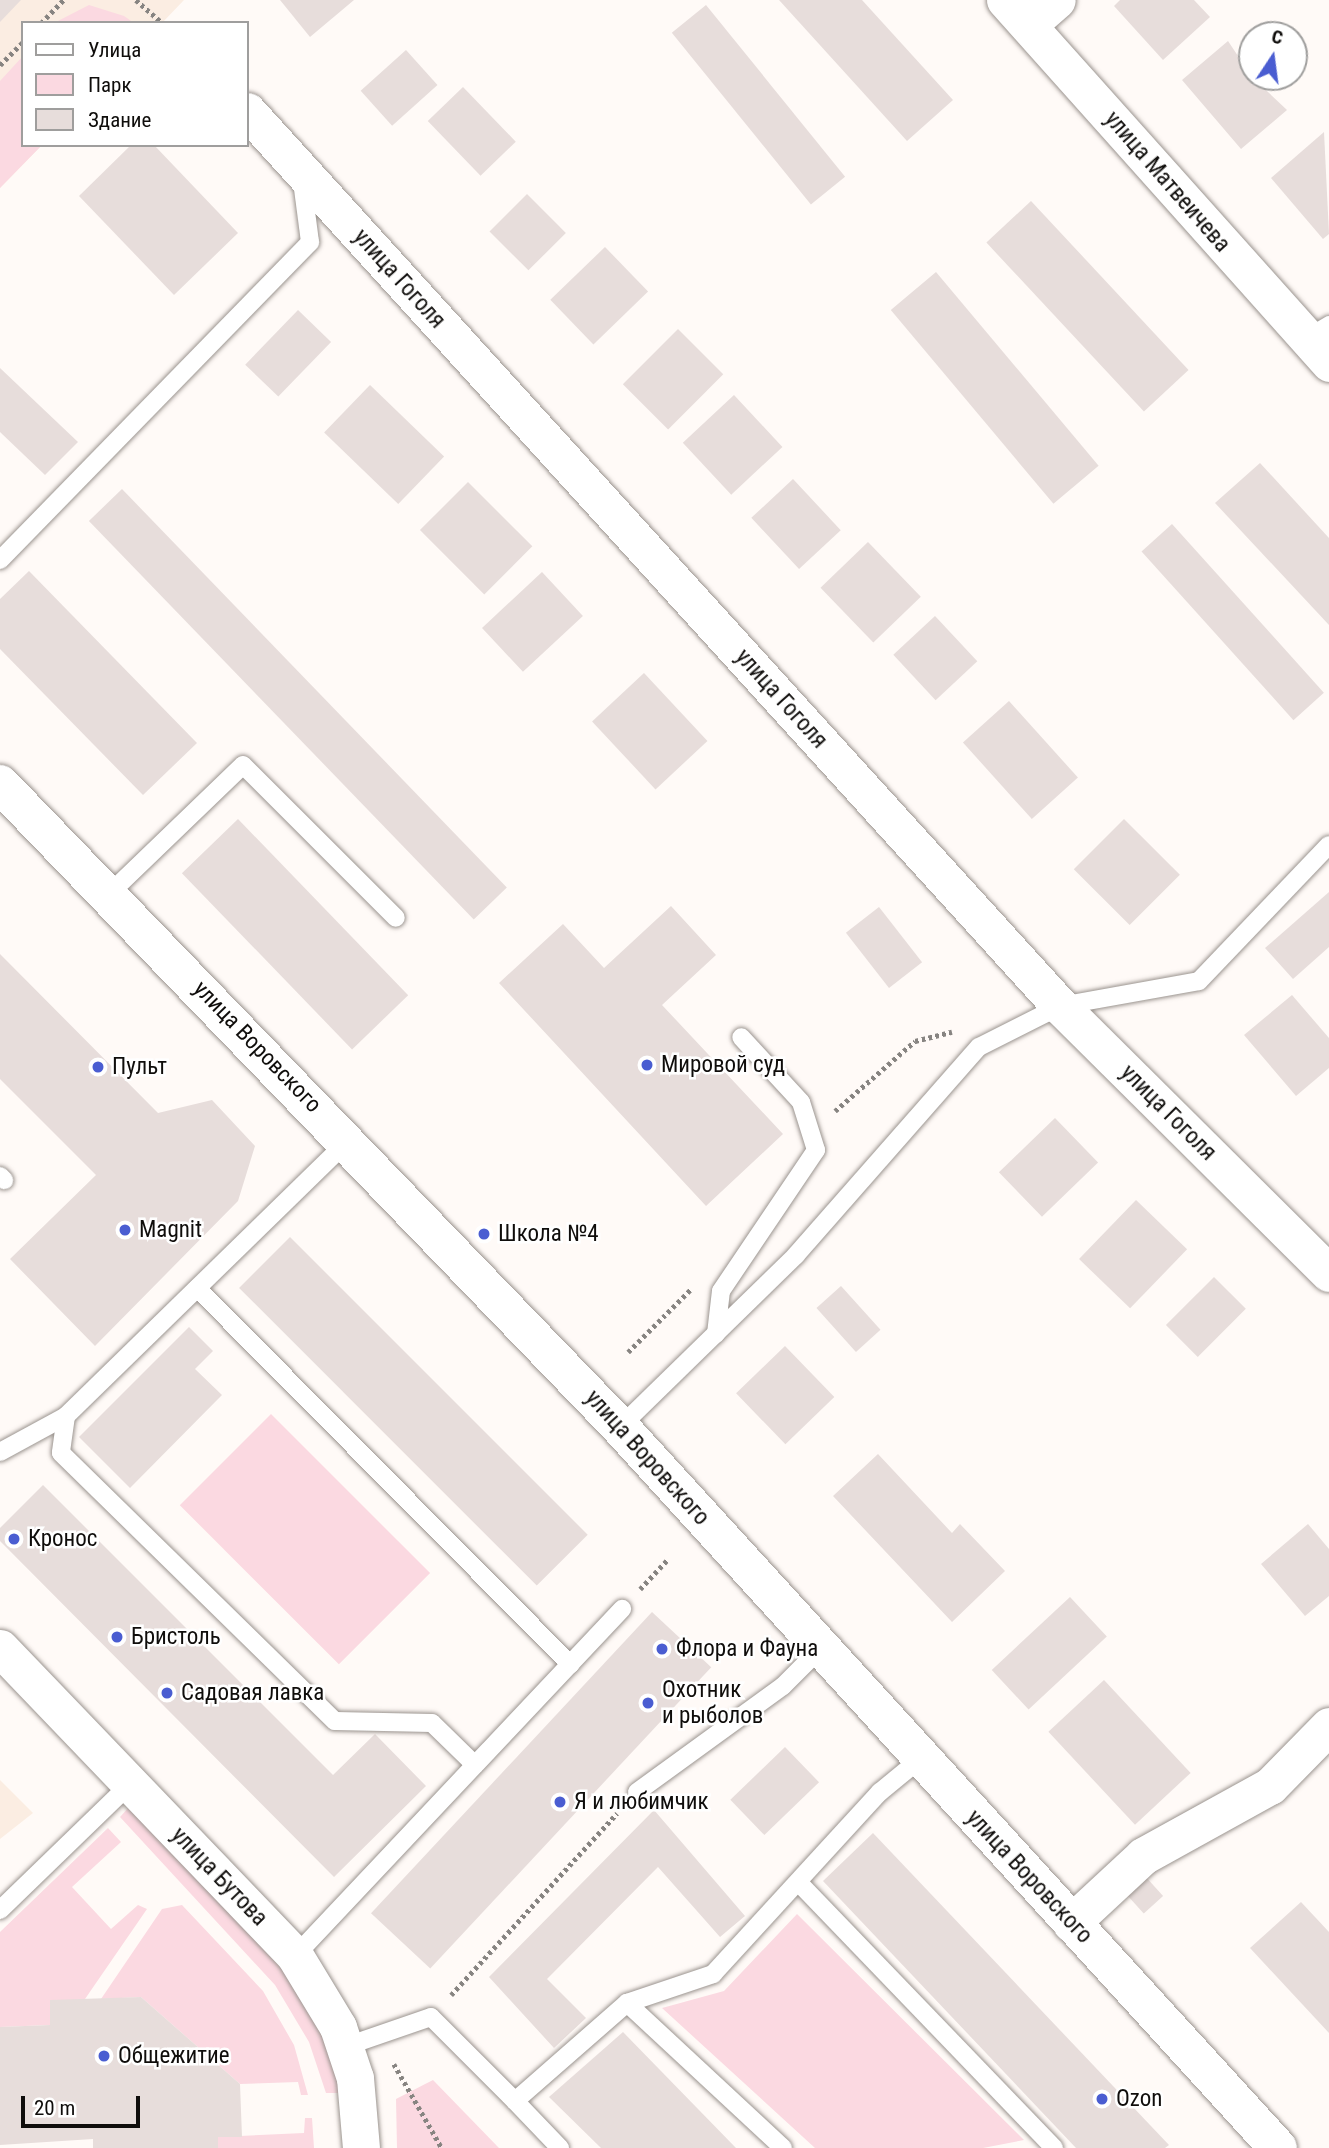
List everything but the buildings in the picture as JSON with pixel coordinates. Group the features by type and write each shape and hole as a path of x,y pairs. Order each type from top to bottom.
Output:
{"street":[{"path":"1017,13 1057,0"},
{"name":"улица Матвеичева","path":"1017,13 1321,342"},
{"name":"улица Гоголя","path":"248,112 1060,1006 1329,1273"},
{"name":"улица Воровского","path":"0,785 349,1141 620,1427 920,1759 1278,2148"},
{"name":"улица Бутова","path":"0,1648 295,1956 361,2041 361,2148"},
{"path":"1072,1923 1143,1856 1270,1786 1329,1726"}],"lane":[{"path":"0,560 310,242 301,170"},
{"path":"108,895 243,765 396,918"},
{"path":"620,1427 796,1255 979,1047 1060,1006 1199,981 1329,845"},
{"path":"716,1334 721,1291 816,1150 801,1102 741,1037"},
{"path":"0,1452 66,1416 349,1141"},
{"path":"197,1288 570,1664"},
{"path":"66,1416 61,1452 335,1721 432,1723 475,1765"},
{"path":"295,1956 622,1609"},
{"path":"636,1792 783,1686 820,1649"},
{"path":"515,2101 627,2003 713,1974 801,1885 880,1792 920,1759"},
{"path":"0,1910 129,1785"},
{"path":"801,1885 1053,2148"},
{"path":"627,2003 783,2148"},
{"path":"361,2041 432,2017 561,2148"}],"path":[{"path":"43,21 63,0"},
{"path":"136,0 160,21"},
{"path":"0,65 21,44"},
{"path":"816,1150 839,1102 915,1041 968,1028"},
{"path":"622,1609 668,1559"},
{"path":"432,2017 636,1792"},
{"path":"361,2041 442,2148"},
{"path":"433,2148 436,2139"}],"shaded area":[{"path":"0,0 184,0 164,21 21,21 21,147 40,147 0,188"},
{"path":"0,1780 33,1813 0,1839"}],"green space":[{"path":"89,5 124,16 131,21 58,21"},
{"path":"21,58 21,147 40,147 0,188 0,81"},
{"path":"271,1414 430,1573 339,1664 180,1505"},
{"path":"130,1806 285,1972 323,2035 341,2093 326,2093 309,2042 275,1985 120,1817"},
{"path":"108,1828 121,1842 72,1887 111,1929 138,1905 147,1909 85,1999 50,2025 0,2027 0,1932"},
{"path":"182,1905 263,1991 294,2045 308,2095 301,2095 298,2082 240,2084 141,1997 101,1999 162,1909"},
{"path":"797,1914 1024,2140 983,2148 815,2148 662,2008 724,1991"},
{"path":"433,2080 499,2148 397,2148 396,2099"},
{"path":"305,2118 312,2118 314,2148 218,2148 218,2137 304,2133"}],"place":[{"name":"Мировой суд","path":"647,1065"},
{"name":"Пульт","path":"98,1067"},
{"name":"Magnit","path":"125,1230"},
{"name":"Школа №4","path":"484,1234"},
{"name":"Кронос","path":"14,1539"},
{"name":"Бристоль","path":"117,1637"},
{"name":"Флора и Фауна","path":"662,1649"},
{"name":"Садовая лавка","path":"167,1693"},
{"name":"Охотник и рыболов","path":"648,1703"},
{"name":"Я и любимчик","path":"560,1802"},
{"name":"Общежитие","path":"104,2056"},
{"name":"Ozon","path":"1102,2099"}]}
